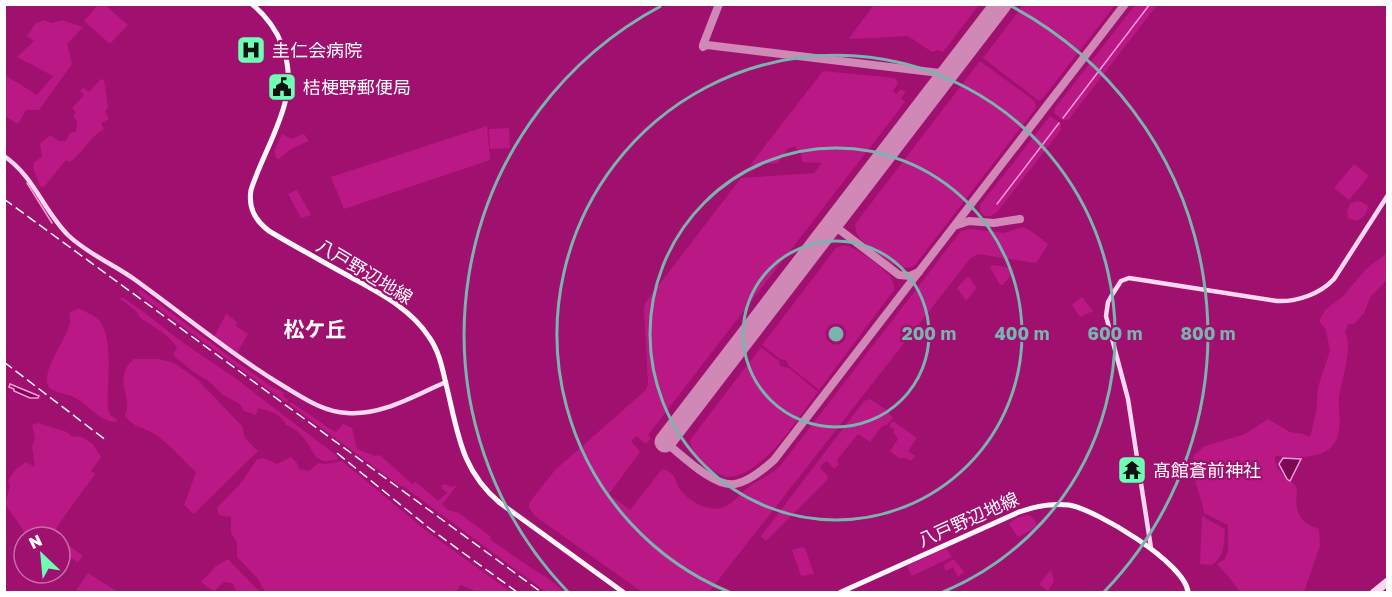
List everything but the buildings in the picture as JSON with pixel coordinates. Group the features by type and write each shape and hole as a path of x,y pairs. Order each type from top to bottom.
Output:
{"main road":[{"name":"八戸野辺地線","path":"252,4 266,18 280,41 288,67 289,84 284,111 251,190 250,203 254,216 269,231 392,302 411,316 425,331 436,349 465,456 475,477 486,491 560,548 624,592"},
{"name":"八戸野辺地線","path":"841,592 1019,512 1040,506 1060,504 1090,512 1151,548 1181,575 1188,592"}],"street":[{"path":"4,156 24,172 55,221 75,242 137,282 258,371 313,404 336,412 369,412 394,405 446,382"},
{"path":"1151,548 1136,466 1128,399 1106,318 1108,302 1121,281 1129,278 1277,300 1299,299 1319,290 1334,279 1388,195"},
{"path":"1372,592 1388,579"},
{"path":"1378,592 1388,584"}],"shaded area":[{"path":"1024,4 1115,5 1039,101 983,58"},
{"path":"98,5 105,5 128,25 110,44 84,21"},
{"path":"874,5 979,5 943,52 938,50 932,52 908,36 849,38"},
{"path":"1135,5 1157,5 1069,119 1064,121 1054,113 1055,108"},
{"path":"44,20 51,23 62,20 83,27 67,44 72,64 39,110 26,110 18,124 5,116 5,75 37,95 53,76 17,57 34,41 27,36 35,24"},
{"path":"980,61 1035,101 1036,108 915,265 908,268 894,265 879,256 861,240 855,224"},
{"path":"823,71 895,78 898,83 893,91 896,94 901,89 906,92 901,98 905,102 648,435 651,438 646,444 636,436 631,441 640,452 609,494 630,510 662,469 674,476 682,492 696,503 713,509 728,505 747,488 781,465 961,231 970,229 1004,233 1022,227 1048,245 1036,263 978,254 970,259 709,592 642,592 535,516 529,508 529,503 555,470 646,390 648,384 645,303 741,178 814,173 822,163 802,162 801,153 795,146 787,149 778,163 750,165"},
{"path":"101,79 104,80 108,108 105,111 109,119 101,123 104,129 94,136 75,158 70,162 66,160 44,187 41,187 33,169 34,162 42,157 40,144 50,135 59,141 66,141 70,133 76,132 77,122 73,116 76,113 72,108 84,95 80,90 84,88 89,92"},
{"path":"1050,116 1061,123 1061,130 997,212 991,216 984,216 980,211 980,205"},
{"path":"487,126 490,160 344,209 331,177"},
{"path":"509,128 510,148 490,149 489,129"},
{"path":"282,134 291,139 304,134 309,141 291,149 279,159 274,151"},
{"path":"1354,164 1369,176 1349,200 1334,188"},
{"path":"297,190 311,215 301,218 288,194"},
{"path":"1357,201 1368,206 1365,215 1356,221 1348,218 1347,211 1351,203"},
{"path":"845,245 862,254 886,272 892,279 894,290 819,390 789,366 786,360 780,359 762,345 836,248"},
{"path":"1387,253 1387,280 1371,296 1364,313 1354,324 1348,324 1345,333 1348,355 1339,397 1340,425 1335,443 1317,455 1275,456 1279,470 1297,488 1296,503 1302,519 1319,529 1320,546 1304,592 1240,592 1217,564 1225,559 1228,550 1228,525 1204,513 1195,478 1194,455 1205,446 1245,434 1268,419 1290,432 1310,437 1316,413 1318,387 1330,351 1326,330 1319,321 1325,310 1343,296 1366,269"},
{"path":"993,265 1012,268 1014,271 1003,285 1000,285 990,267"},
{"path":"968,276 977,288 966,301 957,288"},
{"path":"141,290 238,363 272,387 285,393 283,396 288,400 287,403 141,296 138,291"},
{"path":"122,297 235,378 336,455 338,459 324,461 319,459 300,434 286,425 275,413 258,408 256,415 244,411 240,404 223,395 210,382 175,357 173,354 177,349 171,340 141,318 136,311 120,299"},
{"path":"1082,297 1093,311 1080,317 1072,305"},
{"path":"79,308 97,318 104,328 109,364 108,410 111,416 117,419 116,422 104,419 74,397 51,389 47,383 50,367 68,329 69,313"},
{"path":"226,314 237,322 236,326 248,334 237,353 214,337"},
{"path":"761,347 779,361 780,366 789,368 818,392 766,458 739,475 726,477 698,458 690,440"},
{"path":"134,359 159,359 174,363 197,379 242,426 245,438 258,451 194,514 184,505 196,472 162,440 133,424 125,415 127,401 124,373"},
{"path":"10,384 39,396 30,398 14,391 9,387"},
{"path":"870,399 885,409 893,418 887,425 882,426 870,442 858,434 837,460 839,464 834,469 827,461 822,464 820,468 828,476 827,480 766,541 761,536 864,401"},
{"path":"291,402 336,432 343,424 352,428 357,449 375,456 380,455 412,484 416,482 438,501 447,493 441,487 444,484 452,487 458,484 442,504 448,510 459,513 490,536 491,540 565,592 546,592 289,404"},
{"path":"893,421 917,438 908,451 915,456 911,461 899,458 890,451 898,439 894,429 889,427"},
{"path":"38,423 67,432 71,436 82,437 93,444 101,457 91,471 95,474 58,525 20,525 5,504 10,486 8,480 16,469 26,462 35,467 32,446 35,438 32,425"},
{"path":"291,457 299,469 309,471 318,463 342,461 424,529 511,592 478,592 461,585 456,592 265,592 258,579 237,557 237,542 231,533 231,517 219,515 217,508 241,483 257,459 263,458 277,464"},
{"path":"1283,458 1301,459 1290,481 1279,464"},
{"path":"1031,516 1037,524 1018,537 1009,524 1016,518"},
{"path":"1202,516 1225,529 1222,553 1212,565 1200,564"},
{"path":"72,548 83,556 78,562 72,559"},
{"path":"805,548 814,574 801,576 792,550"},
{"path":"946,548 952,557 912,576 907,566"},
{"path":"228,559 259,592 235,592 232,583 224,582 214,591 201,582 216,566"},
{"path":"954,559 964,572 958,577 953,567 946,571 944,565"},
{"path":"1051,570 1054,581 1048,591 1039,584"},
{"path":"88,573 118,592 75,592"}],"waterway":[{"path":"1063,118 1150,4"},
{"path":"997,204 1059,123"},
{"path":"27,183 52,223"}],"taxiway":[{"path":"703,45 719,4"},
{"path":"665,442 708,476 727,484 746,481 774,460 1125,4"},
{"path":"703,47 707,45 948,74"},
{"path":"957,225 969,221 994,223 1020,219"},
{"path":"832,224 899,275 910,276 919,272"}],"runway":[{"path":"665,442 1001,4"}],"railway":[{"path":"4,199 541,592"},
{"path":"4,362 107,441"},
{"path":"337,453 429,528 517,592"}],"place":[{"name":"圭仁会病院","path":"251,50"},
{"name":"桔梗野郵便局","path":"282,87"},
{"name":"髙館蒼前神社","path":"1132,470"}],"district":[{"name":"松ケ丘","path":"315,329"}]}
